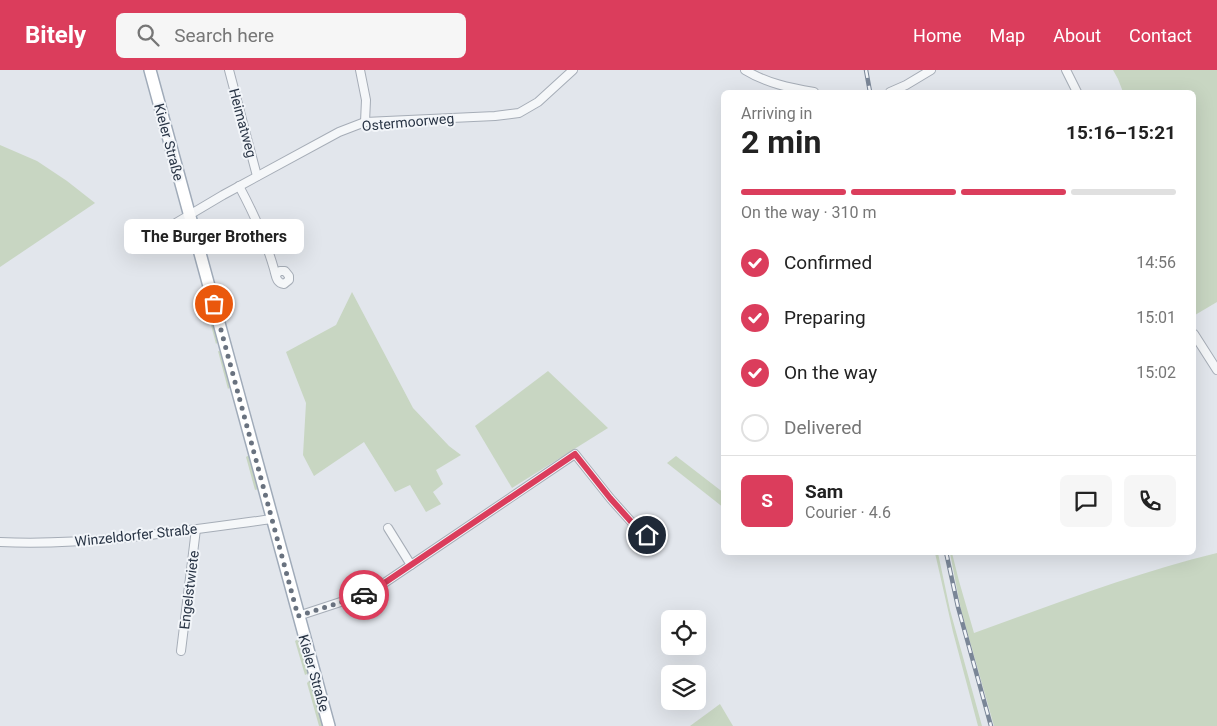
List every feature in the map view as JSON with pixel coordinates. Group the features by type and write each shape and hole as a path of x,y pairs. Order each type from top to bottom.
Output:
{"main road":[{"name":"Kieler Straße","path":"150,70 328,726"}],"street":[{"name":"Heimatweg","path":"229,70 257,176"},
{"path":"360,70 366,100 365,122"},
{"name":"Ostermoorweg","path":"189,214 339,132 365,122 495,116 519,113 538,102 573,70"},
{"path":"744,70 754,76 781,86 803,90"},
{"path":"895,90 931,70"},
{"path":"1066,70 1076,90"},
{"path":"240,186 276,274"},
{"path":"132,249 189,214"},
{"path":"1196,337 1217,370"},
{"path":"298,616 371,592 575,454 635,526"},
{"name":"Winzeldorfer Straße","path":"0,542 32,544 83,541 272,519"},
{"name":"Engelstwiete","path":"181,651 196,528"},
{"path":"388,528 412,565"}],"green space":[{"path":"1113,70 1217,70 1217,302 1196,314 1196,90 1122,90"},
{"path":"0,145 37,161 95,203 0,267"},
{"path":"352,292 413,408 449,446 461,455 436,470 443,484 433,492 441,504 426,512 410,485 395,492 364,442 314,476 303,455 306,403 286,352 336,325"},
{"path":"207,304 209,305 219,341 216,344 206,306"},
{"path":"218,351 222,352 231,386 228,389"},
{"path":"548,371 608,428 512,488 475,426"},
{"path":"249,455 259,489 255,490 246,457"},
{"path":"676,456 721,491 721,506 667,463"},
{"path":"1217,553 1217,726 994,726 961,610 950,555 952,555 974,633 1125,579"},
{"path":"935,555 938,555 950,610 982,726 978,726 953,632"},
{"path":"300,640 309,673 305,675 295,641"},
{"path":"311,681 324,726 319,726 307,683"},
{"path":"720,704 733,726 690,726"}],"railway":[{"path":"866,70 870,90"},
{"path":"947,555 958,607 991,726"}],"way so far":[{"path":"214,304 298,616 364,595"}],"place":[{"name":"The Burger Brothers","path":"214,304"}],"route":[{"path":"364,595 575,454 635,526 638,524 646,526 648,530 647,535"}]}
